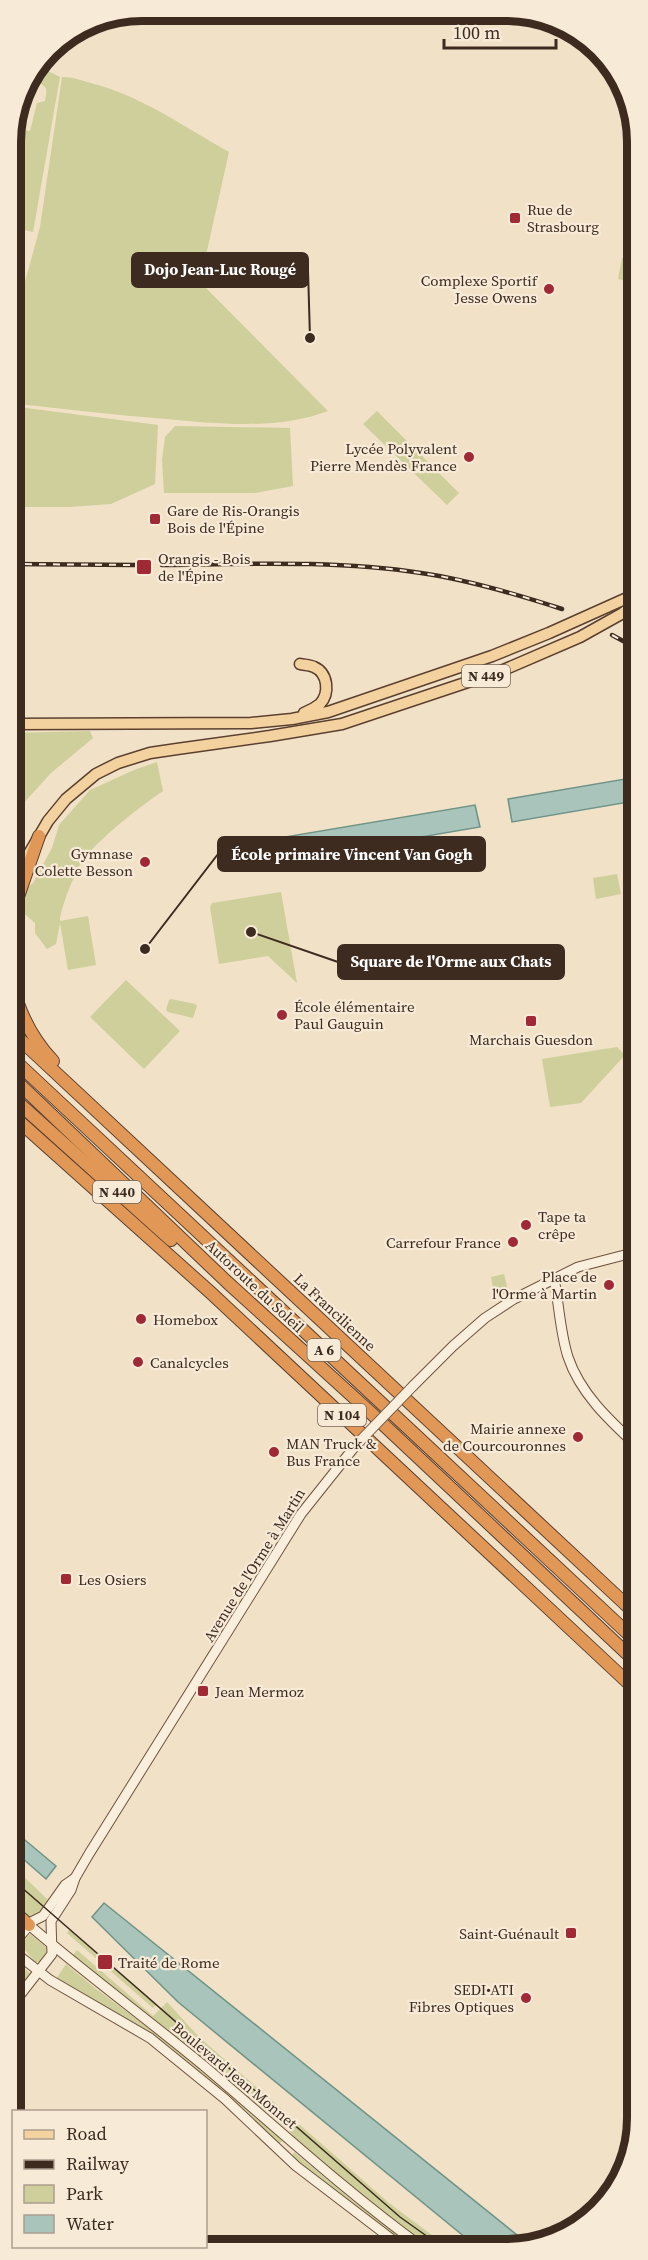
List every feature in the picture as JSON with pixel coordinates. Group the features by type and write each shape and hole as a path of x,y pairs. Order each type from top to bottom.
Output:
{"highway":[{"path":"21,888 39,836"},
{"path":"21,1013 34,1038 51,1060 90,1097 95,1108"},
{"name":"La Francilienne","path":"21,1040 627,1606"},
{"name":"Autoroute du Soleil","path":"21,1066 627,1633"},
{"name":"Autoroute du Soleil","path":"21,1086 227,1282 370,1412 627,1654"},
{"name":"N 440","path":"21,1105 202,1267 227,1282"},
{"name":"N 104","path":"21,1123 210,1292 627,1682"},
{"path":"21,1918 29,1925"}],"main road":[{"name":"N 449","path":"21,725 251,723 292,719 328,712 492,656 549,633 627,597"},
{"path":"623,613 627,610"},
{"name":"N 449","path":"21,867 56,810 96,774 118,763 159,752 342,724 501,671 580,637 627,612"},
{"path":"292,719 319,705 326,694 323,674 314,667 300,664"},
{"name":"Avenue de l'Orme à Martin","path":"52,1945 51,1921 71,1890 75,1878 301,1514 356,1445 453,1346 485,1318 514,1299 578,1267 627,1254"},
{"path":"554,1278 564,1340 576,1374 585,1391 598,1407 627,1436"},
{"name":"Avenue de l'Orme à Martin","path":"21,1934 29,1925 43,1916 65,1885 75,1878"},
{"name":"Boulevard Jean Monnet","path":"29,1925 205,2067 362,2203 411,2239"},
{"path":"21,1993 52,1954 52,1945"},
{"path":"21,1957 38,1971 150,2038 225,2099 296,2166 392,2239"}],"green space":[{"path":"45,69 60,77 33,232 21,229 21,134 21,130 30,131 37,103 45,101 44,87 37,81"},
{"path":"62,77 98,85 133,98 229,152 200,282 328,411 289,421 228,424 21,404 21,296 40,227"},
{"path":"622,258 627,259 627,281 618,279"},
{"path":"21,407 158,425 155,484 111,504 21,507"},
{"path":"377,411 459,493 447,505 363,424"},
{"path":"175,426 290,428 293,486 255,493 164,493 162,460 165,437"},
{"path":"90,731 93,738 51,773 21,806 21,733"},
{"path":"157,762 163,791 102,839 82,862 63,907 60,921 88,916 96,965 68,970 60,923 56,944 47,949 35,933 35,923 21,911 24,890 33,883 52,848 59,825 90,790"},
{"path":"617,874 621,894 596,899 593,878"},
{"path":"281,892 297,983 268,956 219,964 210,907 212,903"},
{"path":"126,980 180,1031 144,1069 90,1017"},
{"path":"171,999 195,1004 197,1006 193,1018 168,1012 166,1010"},
{"path":"617,1047 625,1055 581,1103 550,1107 542,1059"},
{"path":"504,1274 508,1291 495,1299 491,1277"},
{"path":"21,1874 49,1901 38,1915 27,1916 21,1910"},
{"path":"70,1929 157,2004 153,2008 67,1933"},
{"path":"30,1934 47,1948 47,1951 39,1962 35,1962 25,1950 23,1952 21,1950 21,1942"},
{"path":"77,1950 153,2016 167,2002 200,2038 284,2111 283,2114 292,2121 285,2128 265,2110 262,2112 73,1955"},
{"path":"66,1964 178,2050 283,2140 278,2145 227,2096 172,2049 143,2028 56,1979"},
{"path":"21,1966 31,1974 21,1987"},
{"path":"295,2124 300,2125 389,2203 437,2239 417,2239 392,2221 291,2137 293,2135 289,2131"},
{"path":"294,2152 358,2205 405,2239 399,2239 292,2157"}],"water":[{"path":"625,779 627,790 627,802 512,822 508,799"},
{"path":"475,805 480,827 280,861 270,852 267,840"},
{"path":"21,1837 56,1866 46,1879 21,1857"},
{"path":"104,1903 521,2238 467,2239 178,2002 92,1917"}],"tram line":[{"path":"21,1887 400,2217 431,2239"}],"railway":[{"path":"21,564 135,565"},
{"path":"162,565 292,564 389,569 475,584 562,609"},
{"path":"612,635 627,643"}],"place":[{"name":"Rue de Strasbourg","path":"515,218"},
{"name":"Complexe Sportif Jesse Owens","path":"549,289"},
{"name":"Dojo Jean-Luc Rougé","path":"310,338"},
{"name":"Lycée Polyvalent Pierre Mendès France","path":"469,457"},
{"name":"Gare de Ris-Orangis Bois de l'Épine","path":"155,519"},
{"name":"Orangis - Bois de l'Épine","path":"144,567"},
{"name":"Gymnase Colette Besson","path":"145,862"},
{"name":"Square de l'Orme aux Chats","path":"251,932"},
{"name":"École primaire Vincent Van Gogh","path":"145,949"},
{"name":"École élémentaire Paul Gauguin","path":"282,1015"},
{"name":"Marchais Guesdon","path":"531,1021"},
{"name":"Tape ta crêpe","path":"526,1225"},
{"name":"Carrefour France","path":"513,1242"},
{"name":"Place de l'Orme à Martin","path":"609,1285"},
{"name":"Homebox","path":"141,1319"},
{"name":"Canalcycles","path":"138,1362"},
{"name":"Mairie annexe de Courcouronnes","path":"578,1437"},
{"name":"MAN Truck & Bus France","path":"274,1452"},
{"name":"Les Osiers","path":"66,1579"},
{"name":"Jean Mermoz","path":"203,1691"},
{"name":"Saint-Guénault","path":"571,1933"},
{"name":"Traité de Rome","path":"105,1962"},
{"name":"SEDI•ATI Fibres Optiques","path":"526,1998"}]}
